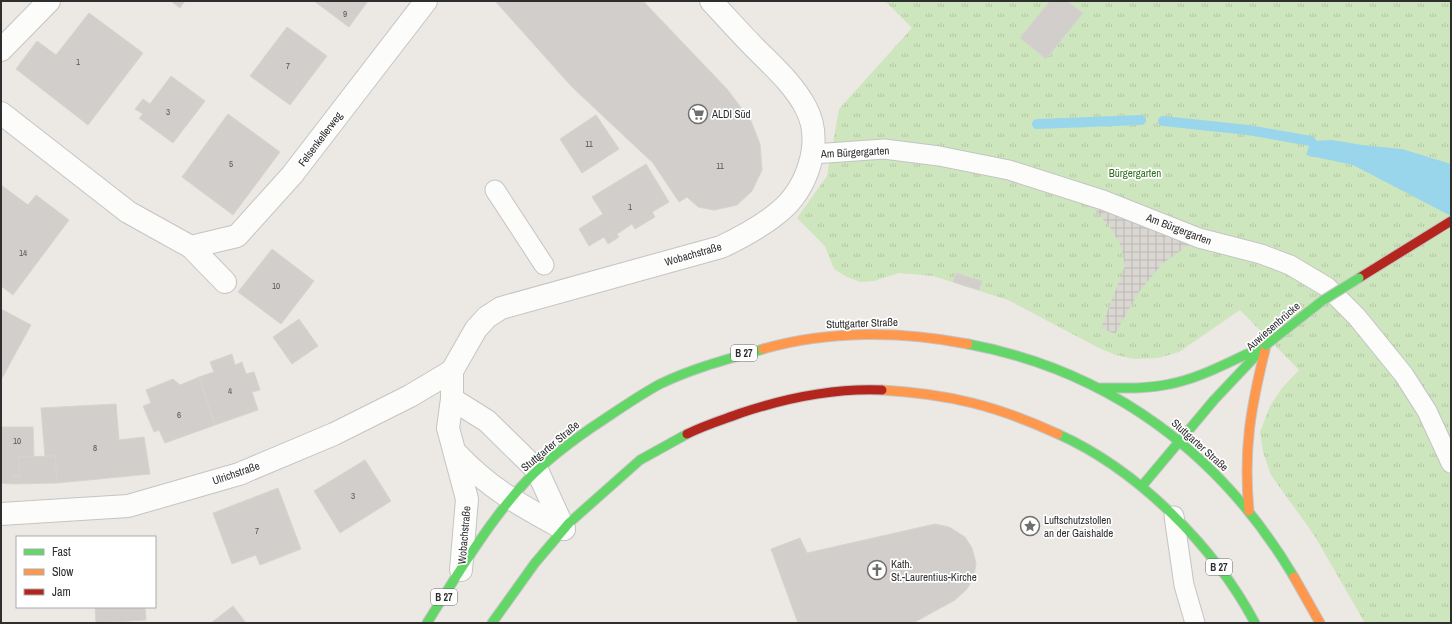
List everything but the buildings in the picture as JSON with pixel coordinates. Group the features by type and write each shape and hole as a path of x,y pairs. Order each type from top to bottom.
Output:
{"main road":[{"name":"Auwiesenbrücke","path":"1142,486 1179,440 1266,345 1322,301 1451,222"},
{"name":"Stuttgarter Straße","path":"427,623 509,499 537,470 618,409 657,386 689,371 754,349 814,337 880,333 926,335 964,341 1009,352 1054,367 1100,388 1152,420 1179,440 1229,487 1249,511 1279,552 1320,623"},
{"path":"1100,388 1136,388 1171,384 1197,376 1266,345"},
{"path":"1249,511 1246,452 1251,406 1266,345"},
{"name":"B 27","path":"492,623 512,593 564,529 644,457 708,424 776,402 818,393 869,389 915,391 955,398 997,408 1025,417 1064,435 1089,449 1142,486 1174,516 1212,558 1246,606 1255,623"}],"street":[{"path":"1,50 49,1"},
{"name":"Felsenkellerweg","path":"191,248 237,236 292,175 426,1"},
{"name":"Wobachstraße","path":"461,570 467,499 456,452 448,428 452,398 452,371 476,330 487,317 501,308 721,247 753,231 780,211 802,182 813,154 813,130 806,108 788,80 710,1"},
{"path":"1,113 128,212 191,248 225,282"},
{"name":"Ulrichstraße","path":"1,514 128,506 239,474 334,434 410,396 452,371"},
{"path":"452,398 487,421 537,470 564,529"},
{"name":"Wobachstraße","path":"456,452 474,472 509,499 564,529"}],"lane":[{"name":"Am Bürgergarten","path":"813,154 884,149 939,156 1009,170 1110,203 1199,238 1261,254 1290,265 1327,287 1357,317 1404,375 1427,411 1451,464"},
{"path":"495,190 544,265"},
{"path":"1174,516 1184,585 1195,623"}],"green space":[{"name":"Bürgergarten","path":"885,1 1451,1 1451,623 1365,623 1314,535 1271,475 1263,452 1260,432 1270,406 1282,388 1299,370 1240,310 1179,352 1158,358 1135,359 1116,355 1099,348 1008,300 933,276 899,273 874,281 861,282 847,277 834,269 825,246 797,218 827,176 839,109 912,28"}],"shaded area":[{"path":"1091,206 1199,238 1163,263 1138,293 1115,334 1101,328 1125,266 1121,246 1110,227"}],"water":[{"path":"1332,140 1402,149 1451,164 1451,216 1353,165 1306,155 1311,141"}],"waterway":[{"path":"1037,124 1141,120"},
{"path":"1163,121 1248,130 1311,141"}],"traffic: fast":[{"path":"1266,345 1322,301 1359,278"},
{"path":"968,344 1020,357 1069,374 1115,397 1157,424 1196,456 1232,492 1265,533 1294,577"},
{"path":"1142,486 1214,400 1266,345"},
{"path":"427,623 494,520 520,488 553,456 591,428 660,384 672,378 724,360 763,349"},
{"path":"1100,388 1161,386 1193,378 1256,350"},
{"path":"492,623 535,563 569,523 640,460 687,434"},
{"path":"1058,434 1088,449 1117,468 1145,489 1171,513 1196,539 1218,566 1238,594 1255,623"}],"traffic: slow":[{"path":"763,349 814,338 866,334 917,337 968,344"},
{"path":"1249,511 1247,468 1252,408 1266,346"},
{"path":"882,390 930,395 973,403 1036,424 1058,434"},
{"path":"1294,577 1320,623"}],"traffic: jam":[{"path":"1359,278 1451,221"},
{"path":"687,434 741,413 810,395 828,392 882,390"}],"place":[{"name":"ALDI Süd","path":"698,114"},
{"name":"Luftschutzstollen an der Gaishalde","path":"1030,526"},
{"name":"Kath. St.-Laurentius-Kirche","path":"877,570"}]}
